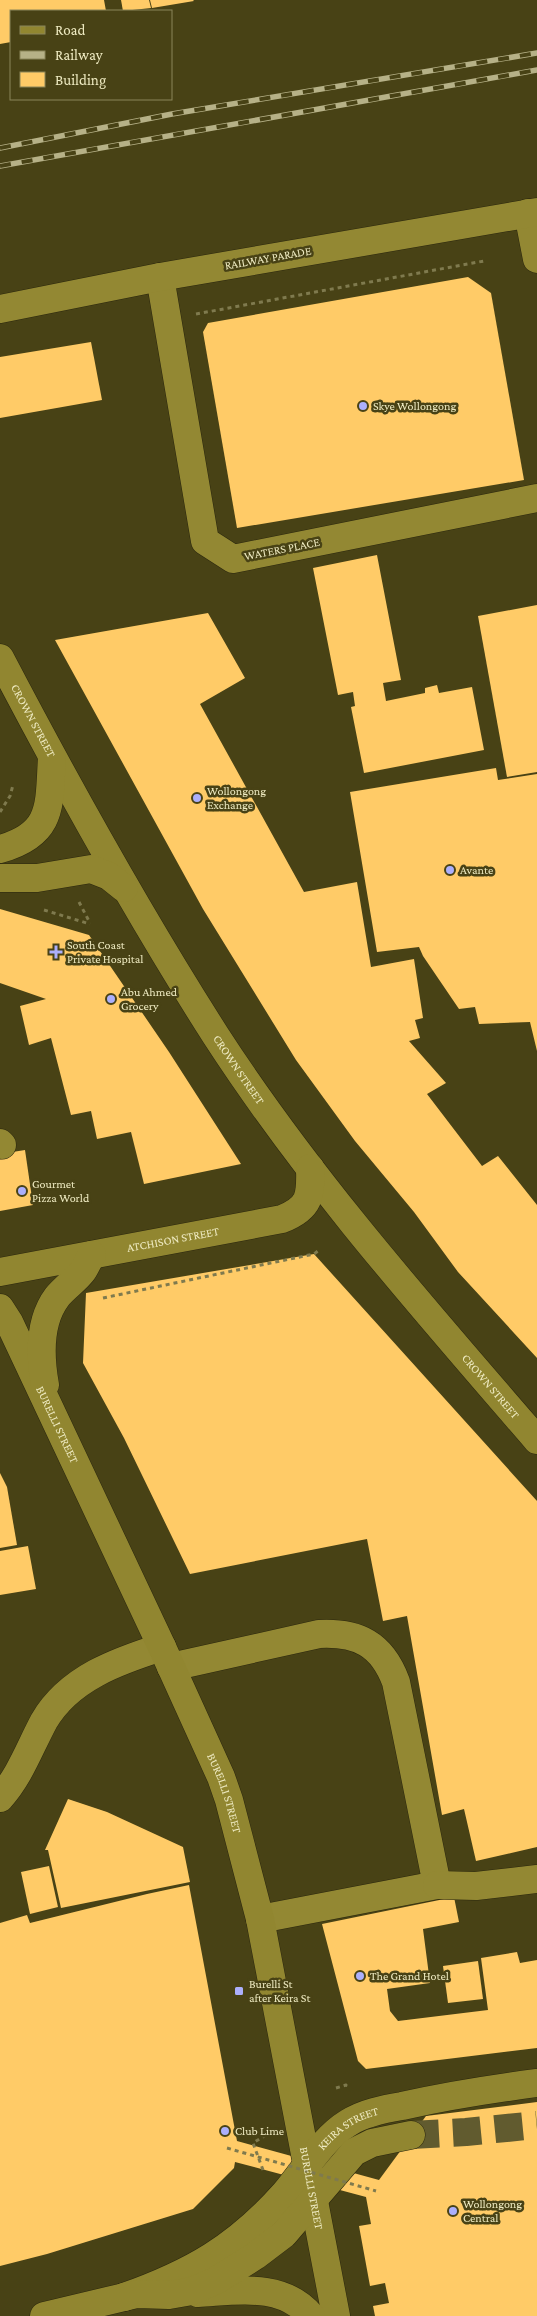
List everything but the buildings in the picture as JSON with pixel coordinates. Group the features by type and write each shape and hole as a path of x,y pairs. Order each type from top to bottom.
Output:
{"main road":[{"name":"CROWN STREET","path":"0,658 52,757 130,894 217,1036 310,1168 383,1261 537,1440"},
{"path":"0,849 29,838 39,828 48,805 52,757"},
{"path":"0,878 37,878 91,869 109,876 130,894"},
{"name":"ATCHISON STREET","path":"0,1272 282,1219 297,1212 307,1202 310,1189 310,1168"},
{"path":"51,1410 42,1358 44,1330 55,1300 82,1273 92,1255"},
{"name":"BURELLI STREET","path":"0,1308 51,1410 221,1777 235,1821 260,1920 336,2316"},
{"name":"KEIRA STREET","path":"124,2297 190,2270 232,2244 271,2208 335,2133 356,2118 389,2108 452,2094 537,2083"},
{"name":"KEIRA STREET","path":"44,2316 137,2294 169,2294 192,2291 236,2268 277,2240 313,2202 354,2152 372,2142 411,2134"},
{"path":"169,2294 250,2290 271,2291 292,2299 311,2316"}],"street":[{"path":"533,212 537,259"},
{"name":"RAILWAY PARADE","path":"0,309 160,277 533,212"},
{"name":"WATERS PLACE","path":"160,277 205,540 233,559 537,498"},
{"path":"0,1798 23,1764 45,1720 61,1699 112,1664 319,1634 351,1635 363,1640 375,1649 391,1669 396,1682 437,1885"},
{"path":"260,1920 437,1885 476,1886 537,1879"}],"path":[{"path":"190,314 484,261"},
{"path":"0,812 10,796 13,785"},
{"path":"74,894 90,924"},
{"path":"98,1299 314,1254 318,1251"},
{"path":"336,2088 346,2084"},
{"path":"264,2173 253,2143 266,2135"},
{"path":"227,2148 376,2191"}],"tunnel":[{"path":"411,2135 537,2125"}],"railway":[{"path":"0,148 172,114 537,53"},
{"path":"0,166 537,70"}],"place":[{"name":"Skye Wollongong","path":"363,406"},
{"name":"Wollongong Exchange","path":"197,798"},
{"name":"Avante","path":"450,870"},
{"name":"South Coast Private Hospital","path":"56,952"},
{"name":"Abu Ahmed Grocery","path":"111,999"},
{"name":"Gourmet Pizza World","path":"22,1191"},
{"name":"The Grand Hotel","path":"360,1976"},
{"name":"Burelli St after Keira St","path":"239,1991"},
{"name":"Club Lime","path":"225,2131"},
{"name":"Wollongong Central","path":"453,2211"}]}
